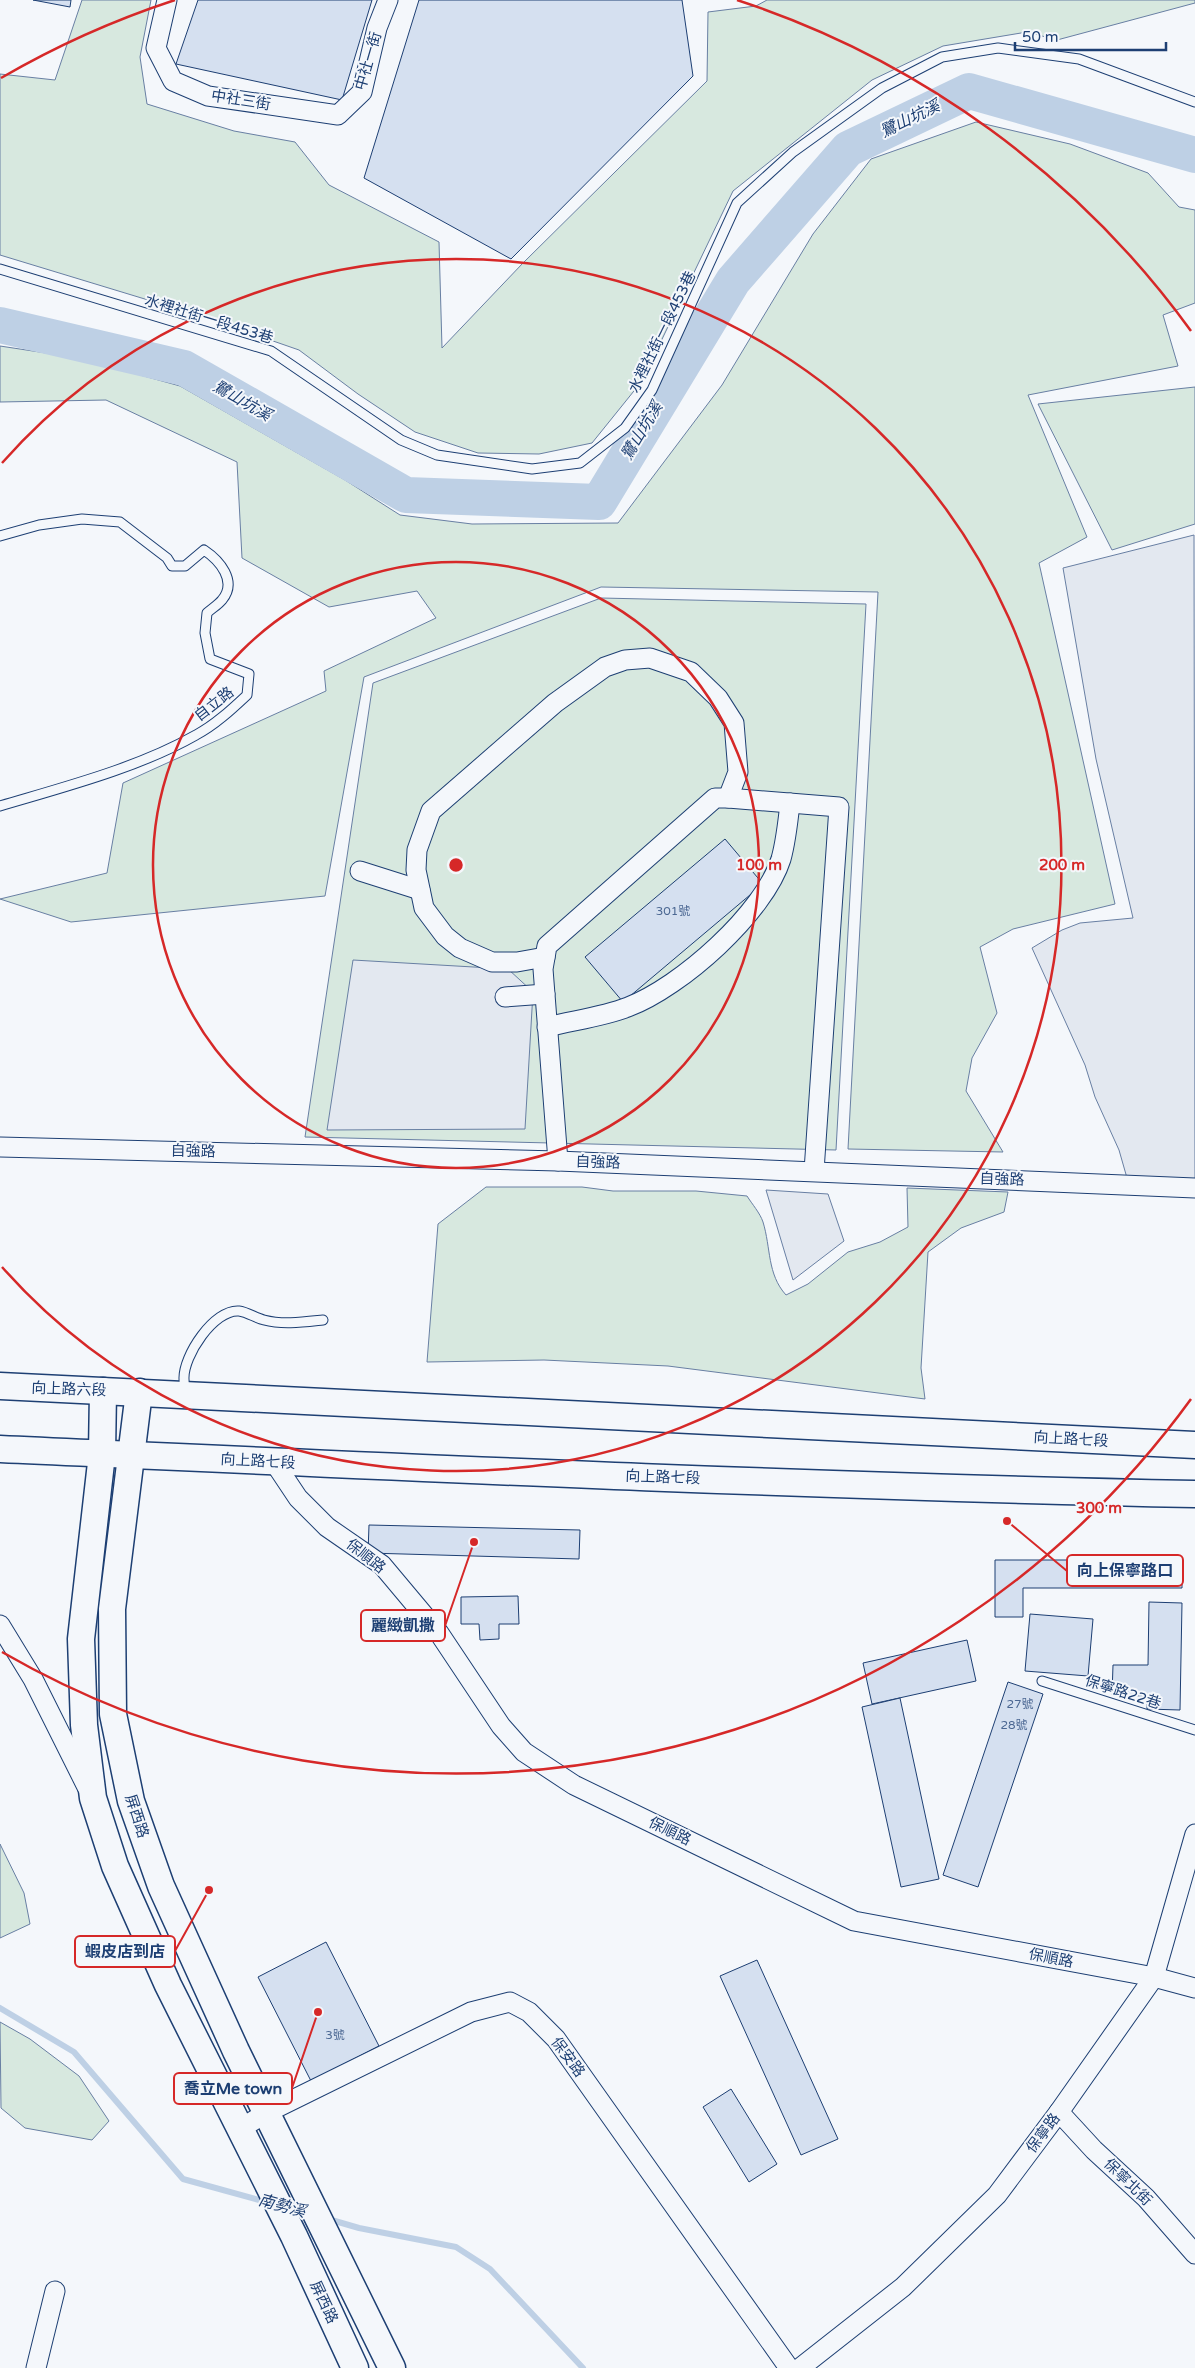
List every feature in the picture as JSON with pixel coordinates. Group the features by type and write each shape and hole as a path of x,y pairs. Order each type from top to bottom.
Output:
{"main road":[{"name":"向上路六段","path":"0,1386 139,1392"},
{"path":"103,1391 102,1454 81,1639 84,1725 93,1798 119,1875 168,1985 240,2129"},
{"name":"向上路七段","path":"139,1392 1195,1445"},
{"name":"屏西路","path":"139,1392 112,1609 113,1714 131,1801 160,1886 266,2113 312,2207 330,2238 385,2366"},
{"path":"0,1449 131,1454"},
{"name":"向上路七段","path":"131,1454 274,1462 1042,1491 1195,1494"},
{"name":"屏西路","path":"240,2129 294,2236 355,2368"}],"street":[{"name":"中社三街","path":"167,0 156,48 173,81 208,96 338,115"},
{"name":"中社一街","path":"338,115 362,92 377,28 388,0"},
{"path":"545,957 517,962 492,962 460,948 446,936 424,908 416,870 418,850 432,811 576,687 605,667 625,660 650,658 691,672 718,698 734,723 738,772 728,798"},
{"path":"558,1161 543,969 546,946 714,798 728,798 839,807 814,1172"},
{"path":"547,1026 600,1017 630,1006 661,990 717,946 768,888 781,860 790,803"},
{"path":"360,871 420,890"},
{"path":"505,997 545,994"},
{"name":"自強路","path":"0,1147 558,1161 1195,1188"},
{"name":"保順路","path":"274,1462 298,1498 326,1527 382,1565 439,1633 501,1726 524,1752 574,1785 854,1921 1154,1977 1195,1988"},
{"path":"0,1625 32,1679 93,1798"},
{"name":"保寧路","path":"800,2368 903,2287 997,2195 1059,2112 1154,1977 1195,1834"},
{"name":"保安路","path":"240,2129 266,2113 471,2012 510,2002 529,2012 556,2039 789,2368"},
{"name":"保寧北街","path":"1059,2112 1094,2150 1146,2198 1195,2254"},
{"path":"36,2368 55,2291"}],"lane":[{"name":"水裡社街一段453巷","path":"0,269 271,351 401,440 436,455 532,468 580,463 625,428 652,390 737,204 793,152 882,88 942,57 998,48 1079,59 1195,102"},
{"name":"自立路","path":"0,536 39,525 82,519 120,522 167,558 172,566 184,566 204,550 219,560 228,580 223,599 206,613 205,633 210,659 224,667 249,674 247,696 198,735 156,755 73,784 0,806"},
{"path":"186,1394 184,1377 188,1364 196,1344 214,1319 238,1311 266,1321 294,1323 323,1320"},
{"name":"保寧路22巷","path":"1042,1681 1195,1730"}],"shaded area":[{"path":"82,0 151,0 140,57 147,104 234,131 295,142 329,185 439,242 442,348 523,263 707,81 708,12 756,6 767,0 1195,0 1195,3 1057,40 1027,32 943,46 872,80 733,191 642,381 592,443 539,454 478,453 415,432 358,394 299,350 204,317 0,255 0,74 55,80"},
{"path":"976,122 1070,144 1148,173 1179,207 1195,210 1195,303 1163,315 1178,366 1028,395 1087,537 1039,563 1115,904 1013,929 980,947 997,1013 972,1058 966,1091 1003,1152 848,1149 878,592 601,587 364,677 325,896 71,922 0,899 107,873 123,783 326,691 324,671 436,618 417,591 329,607 242,558 237,462 106,400 0,402 0,346 79,358 180,386 345,480 400,515 472,524 618,523 722,385 813,234 871,159"},
{"path":"1195,387 1195,524 1112,550 1038,404"},
{"path":"1194,535 1195,1181 1127,1178 1119,1150 1095,1097 1085,1065 1032,948 1062,930 1080,923 1133,918 1096,759 1063,568"},
{"path":"601,598 866,604 836,1150 305,1137 373,683"},
{"path":"353,960 508,969 533,992 525,1129 327,1130"},
{"path":"486,1187 582,1187 613,1191 696,1191 747,1196 763,1222 772,1270 786,1295 808,1284 848,1252 880,1242 908,1227 907,1188 1008,1192 1004,1212 961,1228 928,1252 921,1368 925,1399 668,1366 544,1360 427,1362 438,1224"},
{"path":"766,1190 828,1194 844,1241 793,1280"},
{"path":"0,1844 24,1893 30,1924 0,1938"},
{"path":"0,2022 30,2039 79,2076 109,2121 92,2140 25,2128 1,2108"}],"building":[{"path":"33,0 71,0 70,7"},
{"path":"198,0 372,0 342,100 176,64"},
{"path":"419,0 682,0 693,76 511,259 364,178"},
{"path":"725,839 763,884 623,1002 585,957"},
{"path":"369,1525 580,1530 579,1559 368,1553"},
{"path":"995,1560 1182,1560 1182,1588 1023,1588 1023,1617 995,1617"},
{"path":"518,1596 519,1624 499,1624 499,1639 480,1640 479,1624 461,1624 461,1597"},
{"path":"1149,1602 1182,1603 1180,1710 1147,1709 1147,1696 1112,1695 1113,1665 1148,1665"},
{"path":"1030,1614 1093,1619 1088,1676 1025,1671"},
{"path":"967,1640 976,1681 872,1704 863,1663"},
{"path":"1008,1682 1043,1694 978,1887 943,1875"},
{"path":"900,1698 939,1879 901,1887 862,1707"},
{"path":"326,1942 379,2046 311,2081 258,1977"},
{"path":"757,1960 838,2139 801,2155 720,1976"},
{"path":"731,2089 777,2164 749,2182 703,2107"}],"waterway":[{"name":"鷺山坑溪","path":"0,325 184,368 406,495 599,502 733,281 848,149 969,91 1195,155"},
{"name":"南勢溪","path":"0,2008 74,2052 183,2179 270,2203"},
{"name":"南勢溪","path":"328,2219 359,2228 456,2247 490,2269 583,2368"}],"place":[{"name":"向上保寧路口","path":"1007,1521"},
{"name":"麗緻凱撒","path":"474,1542"},
{"name":"蝦皮店到店","path":"209,1890"},
{"name":"喬立Me town","path":"318,2012"}]}
